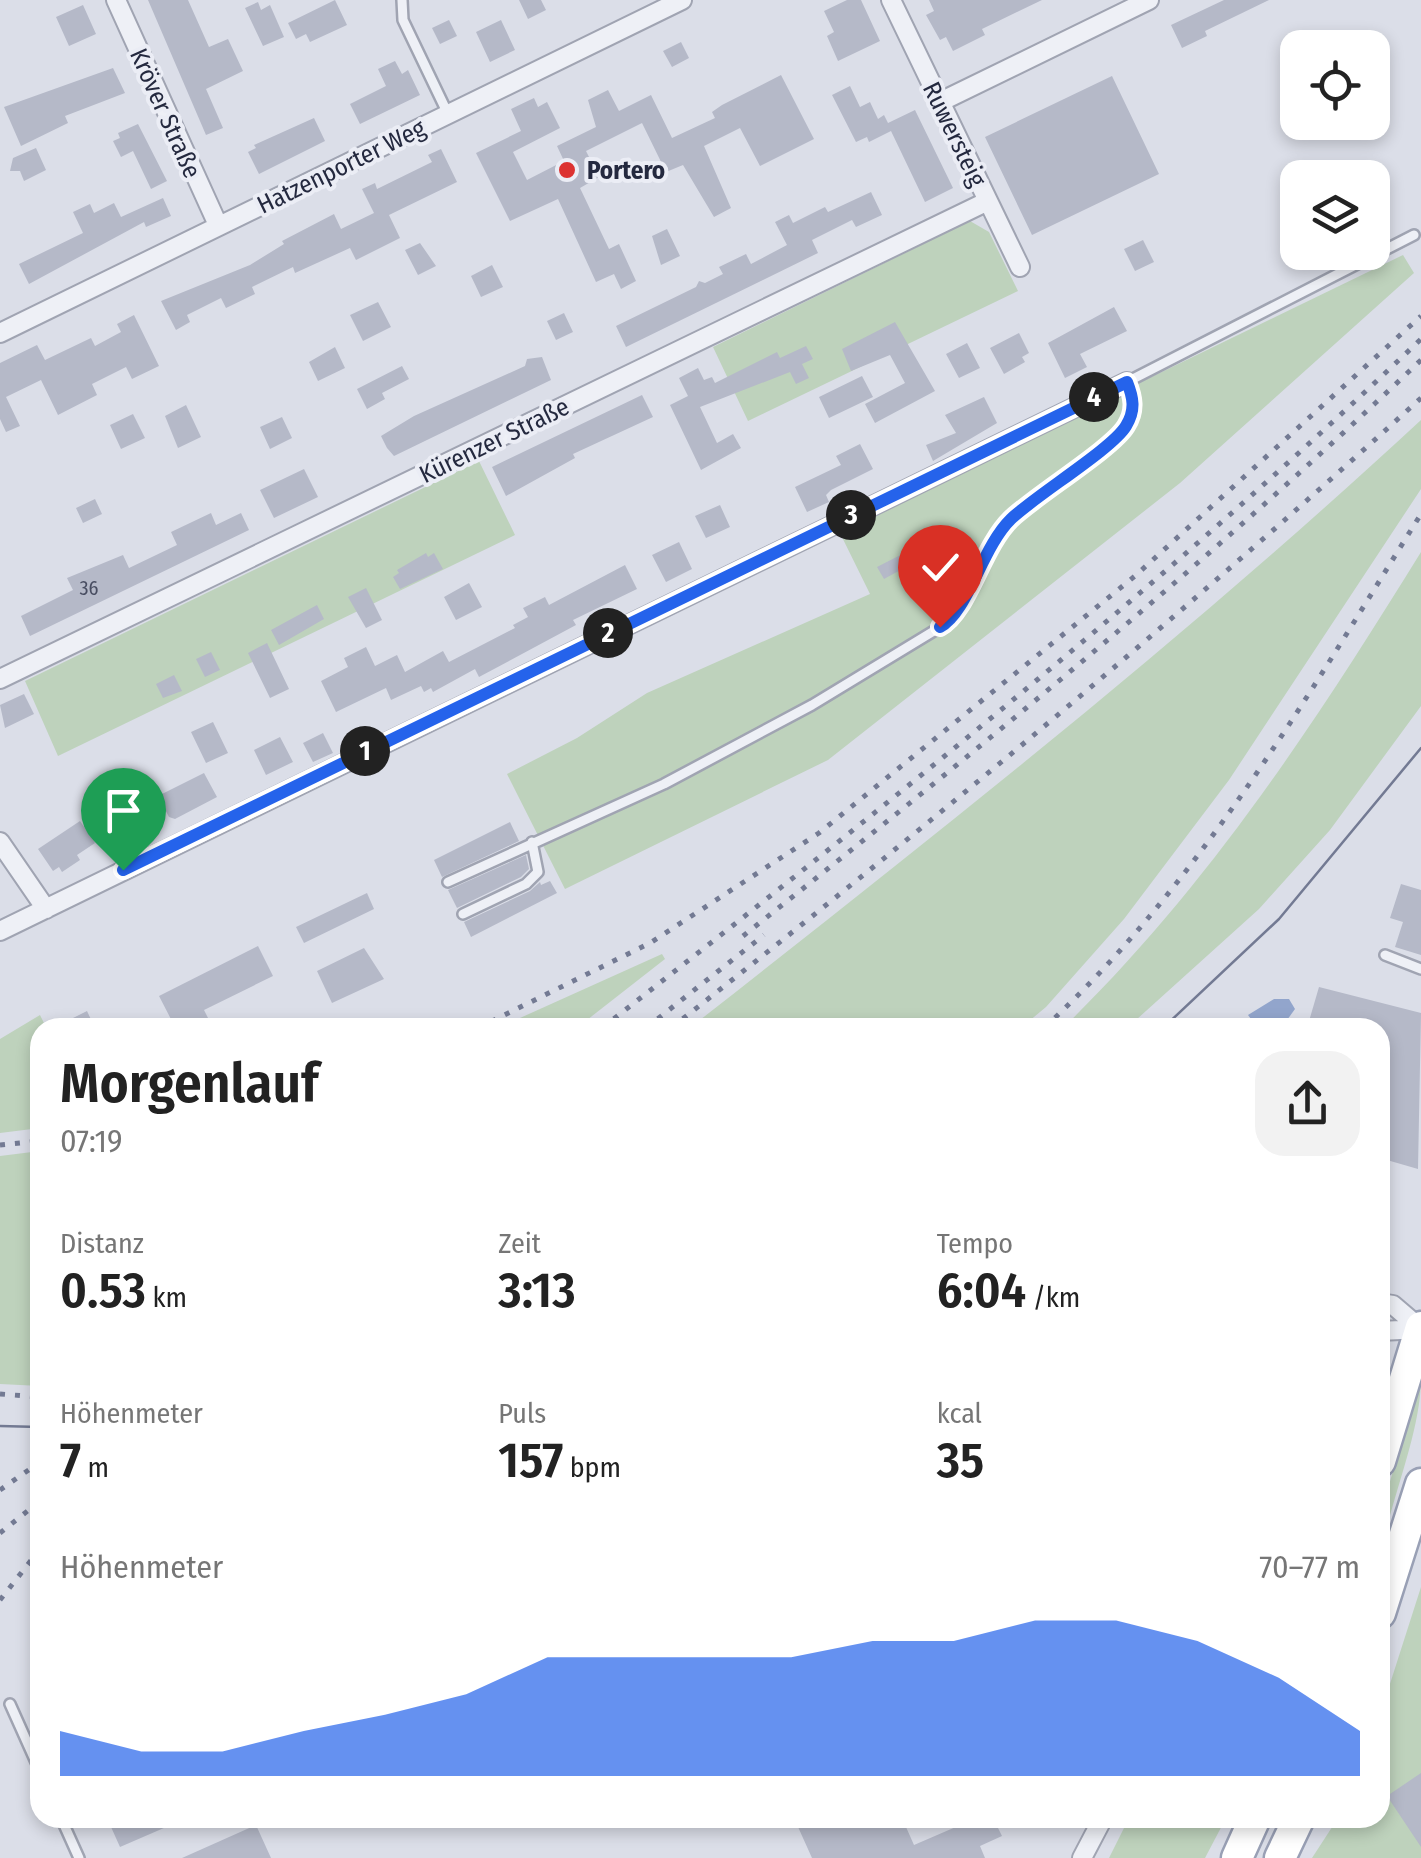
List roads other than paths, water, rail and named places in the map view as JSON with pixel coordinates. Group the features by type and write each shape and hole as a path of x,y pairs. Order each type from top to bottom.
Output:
{"main road":[{"path":"1390,1428 1421,1328"},
{"path":"1390,1582 1421,1484"},
{"path":"1237,1858 1250,1828"},
{"path":"1280,1858 1294,1828"}],"street":[{"name":"Kröver Straße","path":"116,0 218,225"},
{"name":"Hatzenporter Weg","path":"0,332 682,0"},
{"name":"Ruwersteig","path":"891,0 1020,267"},
{"path":"940,102 1149,0"},
{"name":"Kürenzer Straße","path":"0,678 988,201"},
{"path":"0,931 1127,382"},
{"path":"0,842 46,909"},
{"path":"1390,1305 1421,1328"},
{"path":"1390,1330 1421,1328"},
{"path":"1082,1858 1098,1828"}],"lane":[{"path":"402,0 403,20 448,114"},
{"path":"448,882 664,784 812,705 948,623 961,608 972,575 1010,520 1126,428 1134,402 1127,382 1414,235"},
{"path":"462,914 526,884 538,872 532,842"},
{"path":"1385,955 1421,969"},
{"path":"10,1704 30,1749"},
{"path":"66,1828 79,1858"}],"water":[{"path":"1274,999 1289,999 1295,1009 1288,1018 1248,1015"}],"tram line":[{"path":"1174,1018 1279,919 1421,748"},
{"path":"0,1426 30,1427"}],"railway":[{"path":"498,1018 650,943 819,833 1135,576 1421,316"},
{"path":"615,1018 813,862 1123,608 1421,339"},
{"path":"743,936 1089,656 1257,511 1421,360"},
{"path":"684,1018 1052,720 1421,398"},
{"path":"1054,1018 1101,972 1203,849 1294,717 1421,514"},
{"path":"659,1018 764,935"},
{"path":"0,1145 30,1142"},
{"path":"0,1394 30,1396"},
{"path":"0,1490 30,1469"},
{"path":"0,1533 30,1509"},
{"path":"0,1600 30,1562"}],"place":[{"name":"Portero","path":"567,170"}]}
